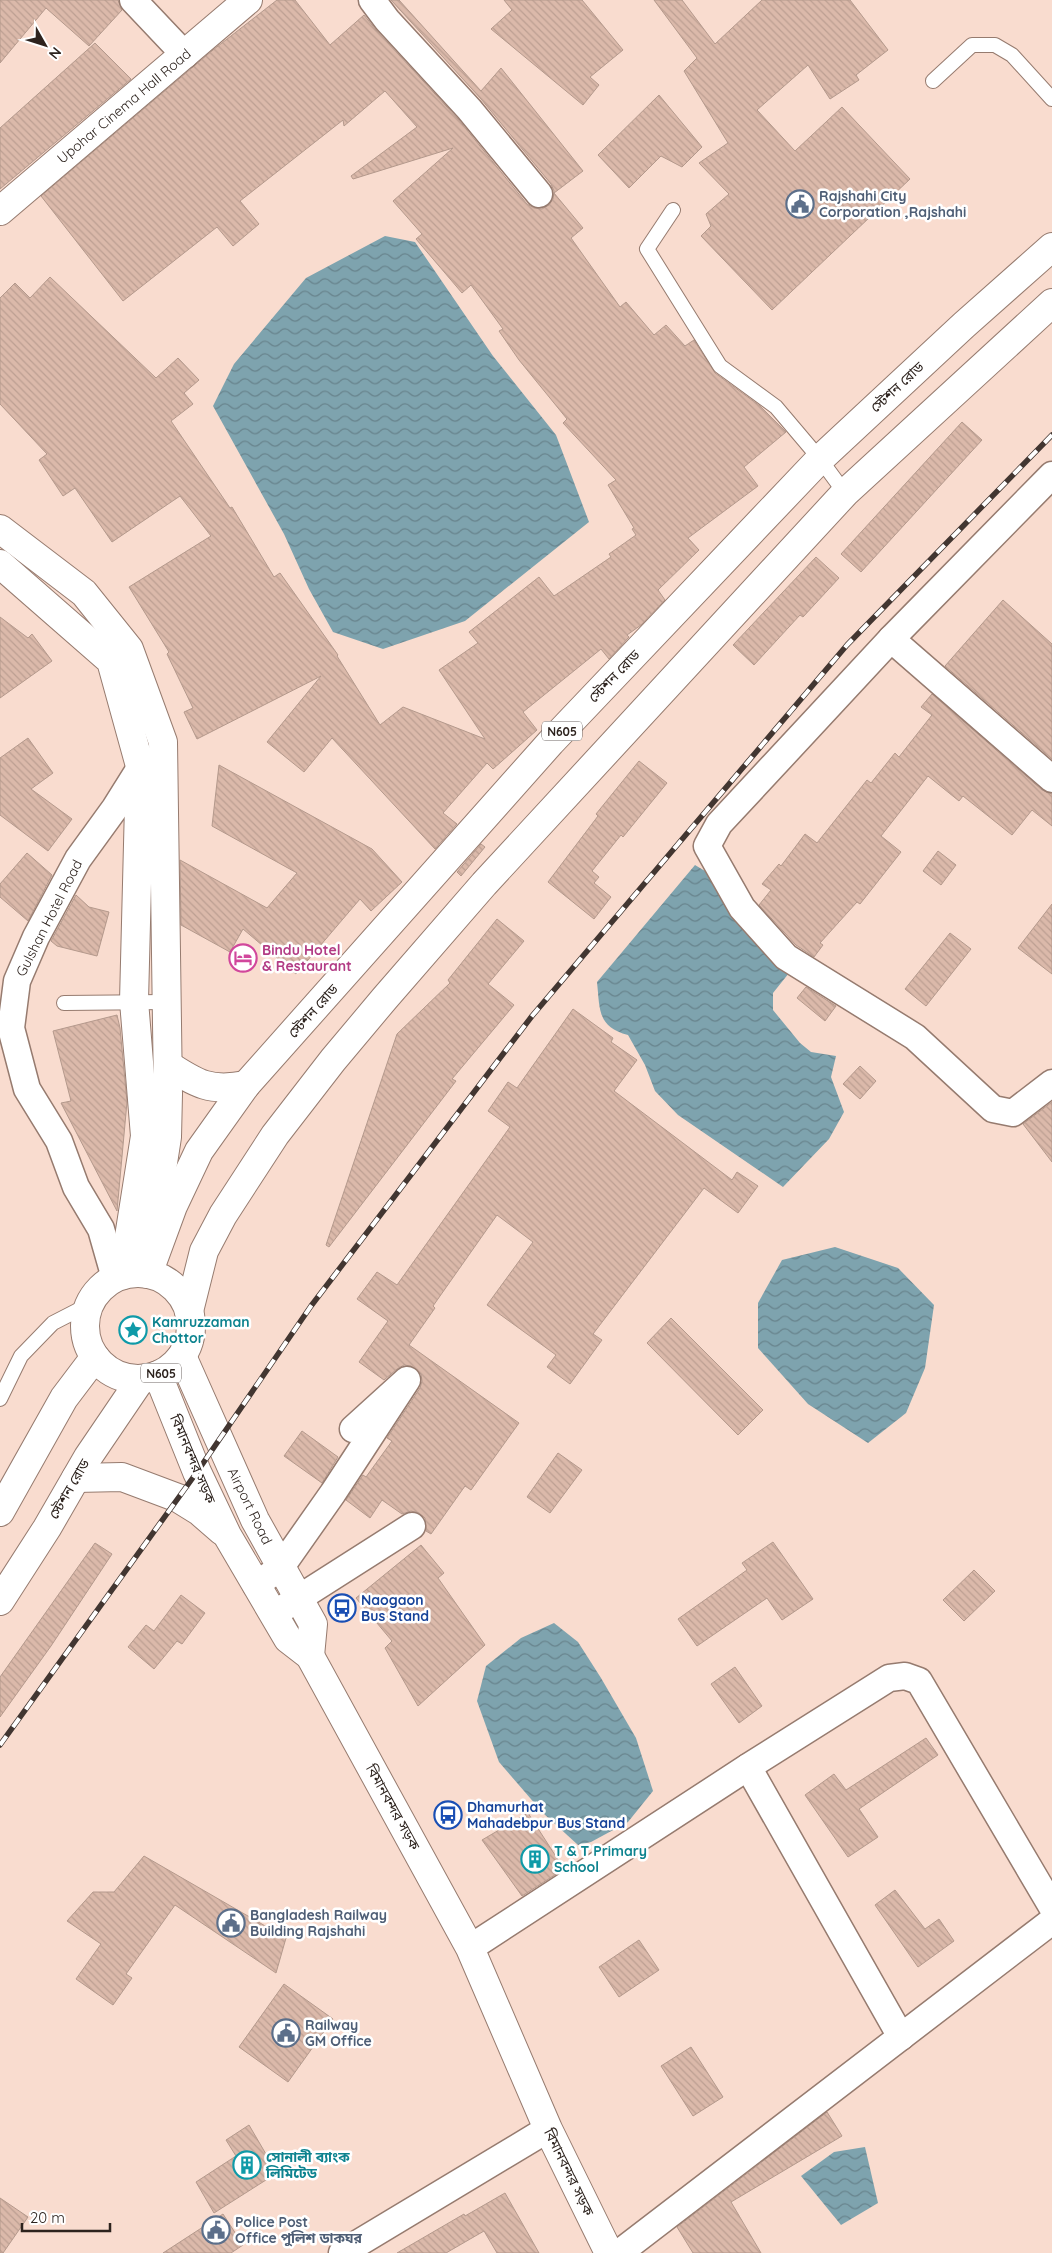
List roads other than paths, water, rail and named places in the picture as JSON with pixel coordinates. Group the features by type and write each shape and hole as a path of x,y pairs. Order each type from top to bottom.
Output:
{"main road":[{"name":"Upohar Cinema Hall Road","path":"0,211 248,0"},
{"name":"স্টেশন রোড","path":"133,1275 173,1206 199,1150 246,1086 551,742 820,459 964,325 1052,247"},
{"name":"N605","path":"189,1311 204,1251 223,1216 276,1135 333,1060 484,884 845,493 1052,303"},
{"path":"0,529 84,593 129,649 163,742 168,1065 167,1137 133,1275"},
{"path":"0,564 112,661 140,766 134,1001 146,1136 133,1275"},
{"path":"168,1065 190,1079 207,1086 226,1089 246,1086"},
{"name":"N605","path":"133,1275 162,1279 174,1287 183,1297 189,1311 191,1326 189,1341 182,1356 172,1367 149,1377 123,1377 107,1370 95,1357 87,1340 85,1322 90,1304 100,1289 133,1275"},
{"name":"Airport Road","path":"182,1356 255,1520 312,1624 310,1656"},
{"path":"2,1503 64,1398 95,1357"},
{"name":"স্টেশন রোড","path":"0,1601 76,1478 149,1377"},
{"name":"বিমানবন্দর সড়ক","path":"149,1377 227,1535 288,1639 310,1656 470,1948 548,2129 609,2253"},
{"path":"76,1478 122,1477 178,1498 199,1511 227,1535"}],"street":[{"path":"134,0 184,55"},
{"path":"372,0 387,20 469,109 539,194"},
{"path":"1052,475 891,639 719,824 707,846 742,908 786,957 915,1036 994,1109 1013,1113 1052,1083"},
{"path":"891,639 1052,779"},
{"name":"Gulshan Hotel Road","path":"133,1275 100,1229 76,1187 59,1141 27,1089 11,1028 17,982 36,937 78,859 115,808 140,766 163,742"},
{"path":"256,1585 281,1567 333,1494 408,1380 353,1429"},
{"path":"274,1614 412,1526"},
{"path":"470,1948 748,1767 889,1678 905,1676 919,1681 1052,1907"},
{"path":"748,1767 902,2037"},
{"path":"619,2253 1052,1921"},
{"path":"342,2253 548,2129"}],"lane":[{"path":"932,81 972,44 994,45 1012,55 1052,99"},
{"path":"673,210 647,249 720,366 776,407 820,459 845,493"},
{"path":"64,1003 166,1002"},
{"path":"0,1399 21,1356 54,1323 90,1304"}],"water":[{"path":"385,236 415,242 493,356 556,435 589,522 465,621 383,649 333,632 309,589 284,534 213,406 234,364 306,278"},
{"path":"695,865 716,881 789,973 773,993 773,1010 800,1043 811,1052 836,1056 831,1077 844,1112 829,1139 783,1187 678,1115 655,1091 645,1065 628,1035 610,1027 605,1022 600,1009 597,982"},
{"path":"835,1247 898,1268 934,1305 925,1368 906,1413 868,1443 808,1404 758,1348 758,1303 782,1260"},
{"path":"554,1623 578,1642 601,1678 636,1738 653,1791 628,1822 591,1842 578,1845 543,1813 499,1762 477,1701 486,1666 521,1638"},
{"path":"865,2147 878,2203 841,2225 801,2176 834,2152"}],"railway":[{"path":"0,1745 197,1472 311,1306 532,1016 847,645 1052,435"}],"place":[{"name":"Rajshahi City Corporation ,Rajshahi","path":"800,204"},
{"name":"Bindu Hotel & Restaurant","path":"243,958"},
{"name":"Kamruzzaman Chottor","path":"133,1330"},
{"name":"Naogaon Bus Stand","path":"342,1608"},
{"name":"Dhamurhat Mahadebpur Bus Stand","path":"448,1815"},
{"name":"T & T Primary School","path":"535,1859"},
{"name":"Bangladesh Railway Building Rajshahi","path":"231,1923"},
{"name":"Railway GM Office","path":"286,2033"},
{"name":"সোনালী ব্যাংক লিমিটেড","path":"247,2165"},
{"name":"Police Post Office পুলিশ ডাকঘর","path":"216,2230"}]}
